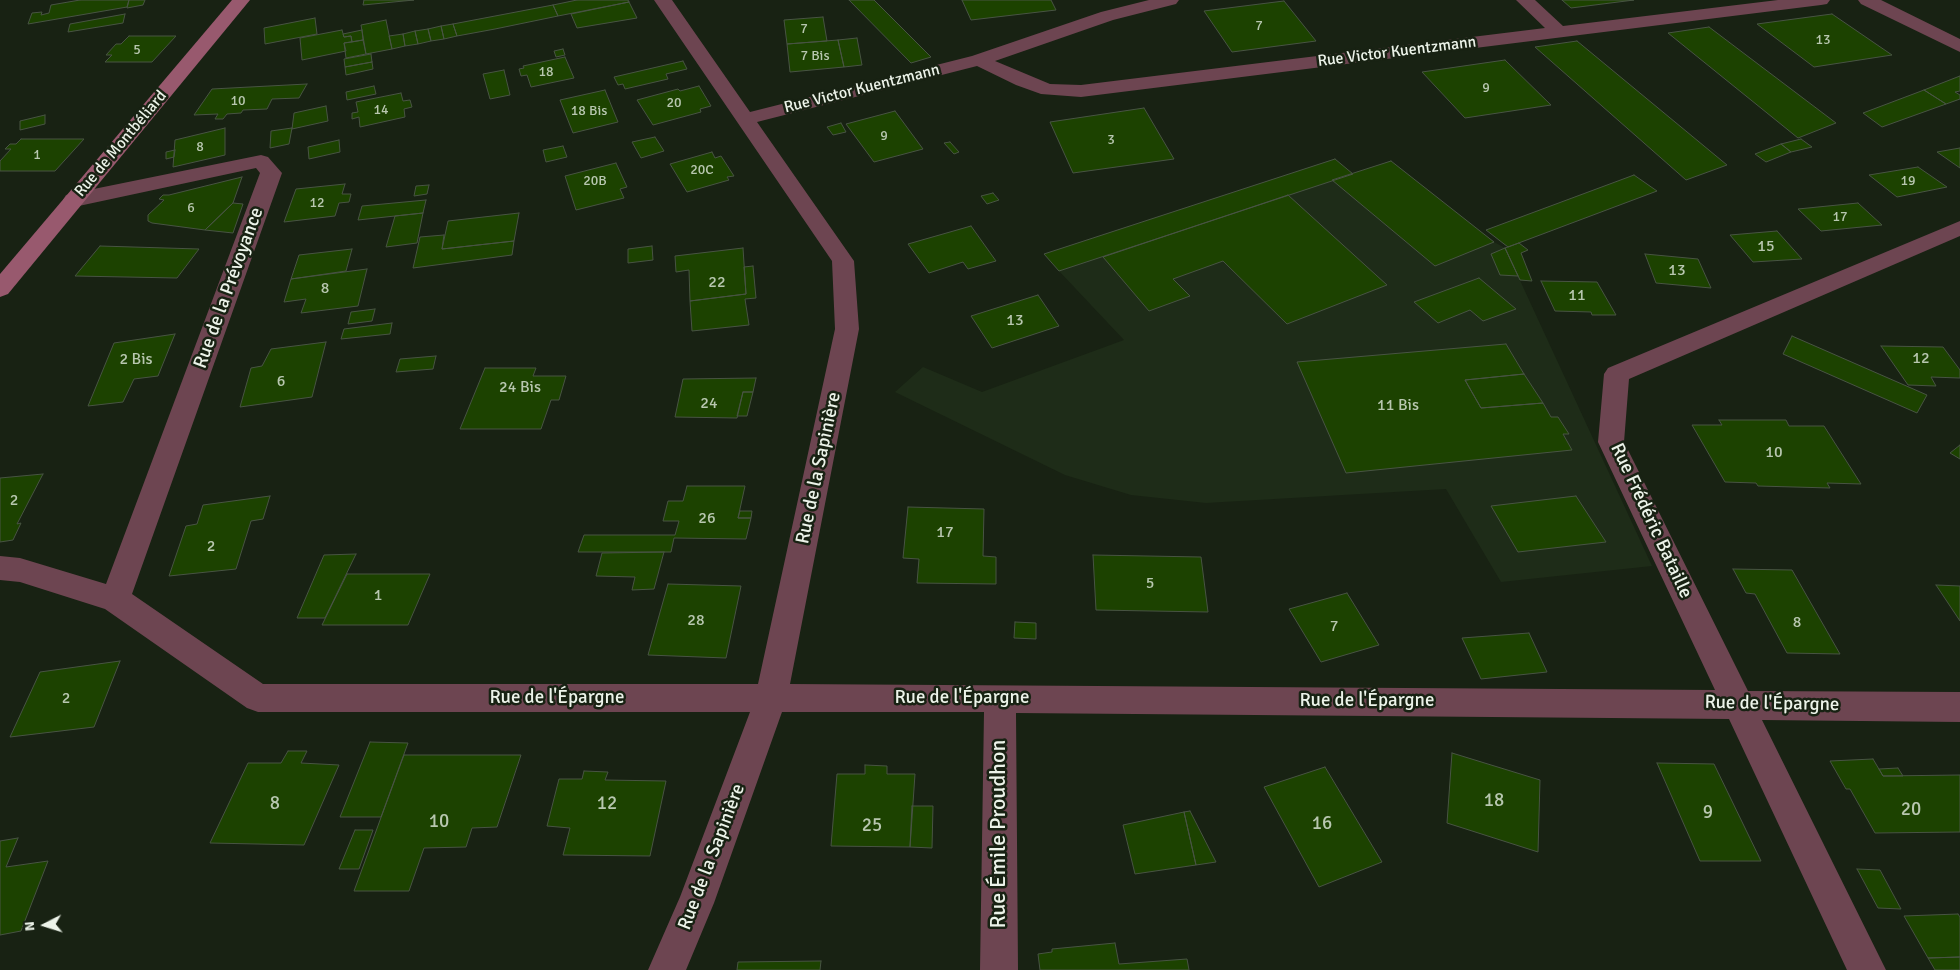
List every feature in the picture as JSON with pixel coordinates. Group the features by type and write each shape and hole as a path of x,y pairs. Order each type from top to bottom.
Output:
{"street":[{"name":"Rue de Montbéliard","path":"0,289 241,0"},
{"name":"Rue de la Sapinière","path":"663,0 843,261 847,329 771,698 696,903 667,970"},
{"name":"Rue Victor Kuentzmann","path":"746,119 979,60 1108,16 1170,0"},
{"path":"1526,0 1559,32"},
{"name":"Rue Victor Kuentzmann","path":"979,60 1023,81 1048,90 1081,91 1821,0"},
{"path":"1867,0 1960,46"},
{"name":"Rue de la Prévoyance","path":"74,200 261,160 272,173 115,599"},
{"name":"Rue Frédéric Bataille","path":"1867,970 1611,442 1617,374 1960,228"},
{"name":"Rue de l'Épargne","path":"0,568 20,570 115,599 258,698 1000,698 1739,703 1960,707"},
{"name":"Rue Émile Proudhon","path":"999,970 1000,698"}],"shaded area":[{"path":"1391,161 1494,242 1505,248 1652,566 1501,582 1446,489 1206,503 1131,495 1065,475 895,392 923,367 982,392 1124,340 1059,271"}],"building":[{"path":"80,0 129,0 127,7 28,24 32,13 42,12 41,15 49,13 51,5"},
{"path":"129,0 145,0 143,5 127,8"},
{"path":"364,0 414,0 363,5"},
{"path":"577,0 628,0 629,2 558,16 553,5"},
{"path":"849,0 874,0 931,57 911,63"},
{"path":"962,0 1051,0 1056,10 971,20"},
{"path":"1562,0 1634,0 1571,8"},
{"path":"1284,1 1316,41 1232,52 1204,11"},
{"path":"629,2 637,18 577,28 571,14"},
{"path":"553,5 558,16 495,29 457,36 453,24"},
{"path":"125,14 123,23 68,32 70,24"},
{"path":"1832,14 1892,55 1814,67 1757,24"},
{"path":"823,17 827,41 787,44 784,20"},
{"path":"315,18 317,34 265,44 264,28"},
{"path":"386,20 392,49 366,54 361,25"},
{"path":"453,24 457,36 444,39 441,26"},
{"path":"441,26 444,39 431,41 428,29"},
{"path":"1709,27 1836,123 1798,138 1668,33"},
{"path":"428,29 431,41 418,44 415,31"},
{"path":"342,30 344,37 351,36 352,42 344,43 346,51 302,60 300,38"},
{"path":"362,30 363,40 352,42 351,36 344,37 343,34"},
{"path":"415,31 418,44 405,46 403,34"},
{"path":"403,34 405,46 392,49 389,36"},
{"path":"129,36 176,36 152,62 105,62 112,55 106,55 116,44 121,44"},
{"path":"857,38 862,65 844,67 838,40"},
{"path":"363,40 366,54 346,58 344,43"},
{"path":"838,40 844,67 790,72 787,44"},
{"path":"1577,41 1727,165 1686,180 1535,47"},
{"path":"563,49 565,55 556,57 554,51"},
{"path":"371,54 372,62 345,67 344,59"},
{"path":"565,57 574,78 531,87 527,75 521,76 519,69 524,68 523,66"},
{"path":"1505,60 1551,105 1465,118 1422,72"},
{"path":"683,61 687,69 666,74 668,79 625,89 623,84 618,85 614,77"},
{"path":"372,62 373,69 346,75 345,67"},
{"path":"504,70 510,95 490,99 483,74"},
{"path":"1960,76 1960,91 1955,92 1960,95 1960,99 1946,104 1924,90"},
{"path":"307,84 299,98 272,99 267,109 243,110 241,113 227,114 223,119 215,119 218,114 194,115 212,89"},
{"path":"374,86 376,94 347,100 346,92"},
{"path":"699,86 711,106 700,109 701,112 653,125 637,100 678,89 680,91"},
{"path":"605,90 618,122 573,133 560,100"},
{"path":"1924,90 1946,104 1882,127 1863,113"},
{"path":"401,93 403,101 410,100 412,107 404,109 405,117 360,127 359,117 352,119 352,113 358,112 356,102"},
{"path":"326,106 328,121 292,129 294,113"},
{"path":"1144,108 1174,159 1073,173 1050,122"},
{"path":"895,111 923,149 874,162 846,124"},
{"path":"45,115 45,124 20,130 20,121"},
{"path":"841,123 846,132 833,135 827,127"},
{"path":"225,128 225,155 173,167 175,140"},
{"path":"292,128 289,144 270,148 271,131"},
{"path":"655,137 664,151 641,158 632,142"},
{"path":"21,139 84,139 55,171 0,171 0,161 11,149 5,149 10,144 16,144"},
{"path":"1801,139 1812,147 1791,152 1781,144"},
{"path":"339,140 340,152 309,159 308,147"},
{"path":"950,142 959,152 954,154 944,143"},
{"path":"1781,144 1791,152 1766,162 1755,154"},
{"path":"563,146 567,157 546,162 543,150"},
{"path":"1960,148 1960,168 1937,152"},
{"path":"175,150 174,157 166,159 166,152"},
{"path":"712,152 715,158 721,156 734,176 727,177 729,180 687,192 670,164"},
{"path":"1335,159 1353,174 1059,271 1044,254"},
{"path":"1391,161 1494,242 1435,266 1332,180"},
{"path":"616,163 627,187 620,189 624,198 576,210 565,176"},
{"path":"1918,167 1947,187 1897,197 1869,175"},
{"path":"1634,175 1657,191 1508,247 1486,230"},
{"path":"242,177 233,203 205,230 148,221 148,215 164,200 159,199 163,195"},
{"path":"345,184 342,194 351,194 349,202 339,203 335,216 284,222 296,189"},
{"path":"429,185 427,194 414,196 416,186"},
{"path":"993,193 999,200 987,204 981,196"},
{"path":"1288,195 1387,285 1287,324 1223,261 1173,279 1190,296 1149,311 1103,257"},
{"path":"426,200 423,213 358,220 362,206"},
{"path":"233,203 243,204 233,233 205,230"},
{"path":"1858,203 1882,225 1821,231 1798,209"},
{"path":"423,213 417,243 386,247 395,216"},
{"path":"519,213 514,241 442,249 448,221"},
{"path":"971,226 996,261 968,269 963,262 929,273 908,244"},
{"path":"1777,231 1802,259 1753,262 1730,235"},
{"path":"444,235 442,249 514,241 512,255 413,268 420,237"},
{"path":"1519,243 1528,250 1521,253 1532,281 1520,280 1505,248"},
{"path":"100,246 199,249 177,278 75,276"},
{"path":"652,246 653,260 628,263 628,249"},
{"path":"743,248 746,294 690,301 689,270 676,272 675,256"},
{"path":"1505,248 1518,276 1500,275 1491,254"},
{"path":"352,249 346,271 291,279 299,255"},
{"path":"1645,254 1698,259 1711,288 1656,283"},
{"path":"753,266 756,298 745,299 749,325 692,331 690,301 746,294 744,267"},
{"path":"367,269 358,306 301,313 306,299 284,302 291,279"},
{"path":"1479,278 1516,309 1483,321 1470,310 1438,323 1414,302"},
{"path":"1541,281 1597,282 1616,315 1592,315 1591,312 1555,311"},
{"path":"1038,295 1059,326 992,348 971,316"},
{"path":"375,309 372,321 348,324 351,312"},
{"path":"392,323 390,334 341,339 344,329"},
{"path":"175,334 158,376 134,379 123,402 88,406 114,343"},
{"path":"1792,336 1927,395 1917,413 1783,354"},
{"path":"326,342 312,397 240,407 251,368 262,366 271,349"},
{"path":"1506,344 1524,374 1465,380 1481,408 1543,403 1551,417 1558,417 1569,434 1563,434 1572,450 1346,473 1297,362"},
{"path":"1881,346 1943,347 1960,370 1960,378 1931,377 1936,386 1908,385"},
{"path":"436,356 433,369 396,372 400,359"},
{"path":"485,368 536,368 533,376 566,376 559,400 551,400 541,429 460,429"},
{"path":"1524,374 1543,403 1481,408 1465,380"},
{"path":"756,378 753,392 743,392 737,418 675,417 683,379"},
{"path":"743,392 753,392 747,416 737,416"},
{"path":"1719,420 1786,420 1789,426 1824,426 1861,484 1827,483 1830,488 1758,486 1756,483 1725,482 1692,425 1722,425"},
{"path":"1960,445 1960,459 1950,453"},
{"path":"43,474 17,524 21,523 13,540 0,542 0,478"},
{"path":"687,486 745,486 738,518 751,518 746,539 674,538 671,552 578,552 584,535 675,535 679,521 663,521 668,501 683,501"},
{"path":"270,496 263,519 251,521 236,569 169,576 186,526 197,524 203,505"},
{"path":"1576,496 1606,542 1518,552 1491,506"},
{"path":"908,507 984,509 983,556 996,557 996,584 917,583 919,559 903,558"},
{"path":"740,511 752,511 751,518 738,518"},
{"path":"664,552 654,589 632,590 635,577 596,576 602,553"},
{"path":"356,554 325,618 297,618 324,555"},
{"path":"1093,555 1201,557 1208,612 1096,610"},
{"path":"1733,569 1792,570 1840,654 1787,653 1755,594 1746,593"},
{"path":"347,574 430,574 408,625 322,625"},
{"path":"668,584 741,586 726,658 648,655"},
{"path":"1936,585 1960,586 1960,621"},
{"path":"1347,593 1379,645 1321,662 1289,609"},
{"path":"1015,622 1036,623 1036,639 1014,638"},
{"path":"1529,633 1547,672 1481,679 1462,638"},
{"path":"120,661 94,727 10,737 40,672"},
{"path":"370,742 408,743 381,817 340,817"},
{"path":"288,751 307,751 301,763 339,765 304,845 210,843 248,763 281,763"},
{"path":"1452,753 1540,780 1538,852 1447,823"},
{"path":"404,755 521,755 497,827 472,828 466,847 424,848 409,891 354,891"},
{"path":"1873,759 1883,776 1960,775 1960,832 1875,833 1850,789 1846,789 1830,761"},
{"path":"1657,763 1714,764 1761,861 1700,861"},
{"path":"865,765 887,766 887,774 915,774 910,847 831,846 837,774 865,774"},
{"path":"1325,767 1382,862 1319,887 1264,787"},
{"path":"1898,768 1903,776 1883,776 1879,769"},
{"path":"584,771 608,772 605,780 666,781 650,856 563,855 570,828 547,826 559,779 582,779"},
{"path":"912,806 933,806 932,848 910,847"},
{"path":"1190,811 1216,862 1196,865 1184,812"},
{"path":"1184,812 1196,865 1135,874 1123,825"},
{"path":"355,830 373,830 359,869 339,869"},
{"path":"18,838 6,867 48,861 21,931 0,935 0,841"},
{"path":"1857,869 1880,870 1901,909 1878,908"},
{"path":"1958,914 1960,917 1960,957 1928,958 1904,916"},
{"path":"1115,943 1119,964 1187,959 1189,970 1040,970 1038,954 1052,952 1052,949"},
{"path":"1960,957 1960,970 1935,970 1928,958"},
{"path":"821,961 820,970 737,970 738,962"}]}
